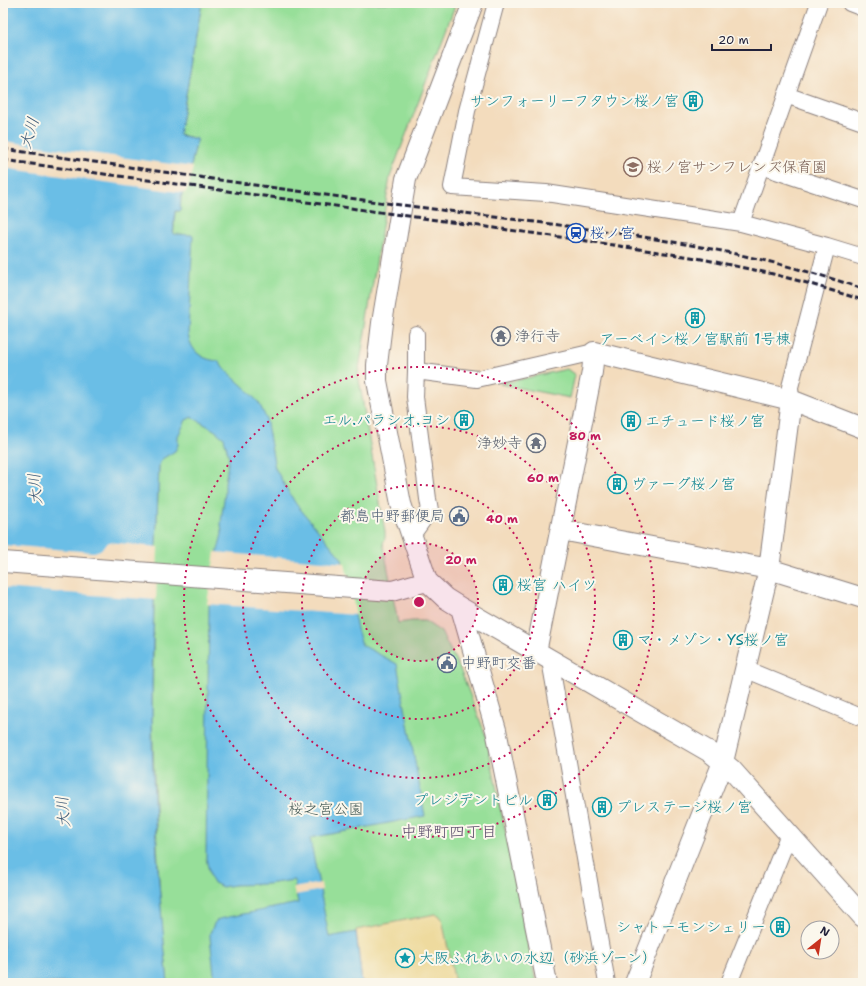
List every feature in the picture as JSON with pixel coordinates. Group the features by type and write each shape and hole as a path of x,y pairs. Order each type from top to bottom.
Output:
{"street":[{"path":"473,3 406,179 382,323 377,365 377,381 401,504 427,581 445,598 461,608 704,749 723,762 731,769 863,917"},
{"path":"496,3 467,111 452,188 546,193 741,223 827,246 863,258"},
{"path":"741,223 819,3"},
{"path":"850,3 863,8"},
{"path":"786,95 863,122"},
{"path":"761,166 863,200"},
{"path":"635,983 723,762 769,569 791,400 790,387 827,246"},
{"path":"412,535 430,510 416,397 416,334"},
{"path":"416,371 477,379 594,352 791,400 863,428"},
{"path":"594,352 592,372 561,530 543,656 607,983"},
{"path":"561,530 769,569 863,598"},
{"path":"3,562 392,591 427,581"},
{"path":"461,608 496,730 547,983"},
{"path":"745,669 863,718"},
{"path":"729,983 789,834"}],"green space":[{"name":"桜之宮公園","path":"202,3 456,3 390,177 358,374 385,532 383,543 398,623 425,621 441,632 460,669 486,736 536,983 168,983 161,918 155,805 152,714 154,602 159,465 175,211 180,211 181,197 187,184 197,139 179,135"},
{"path":"567,369 575,375 570,398 500,384"}],"sand":[{"name":"大阪ふれあいの水辺（砂浜ゾーン）","path":"435,914 439,915 442,919 455,983 362,983 356,930"}],"water":[{"name":"大川","path":"3,3 202,3 179,135 197,139 187,184 181,197 180,211 175,211 173,234 193,235 188,334 189,340 194,350 198,354 207,359 219,361 223,368 259,403 266,418 275,468 296,504 342,559 357,629 362,645 397,664 425,816 310,838 329,937 356,932 362,983 215,983 210,933 216,921 219,919 298,903 294,880 267,884 222,887 213,882 206,858 209,607 216,558 222,534 222,513 229,457 224,438 214,430 192,417 186,420 178,436 178,445 175,451 162,459 159,465 154,589 152,747 157,848 168,983 3,983"}],"pier":[{"path":"3,141 193,167 189,185 185,193 3,168"},
{"path":"109,542 158,547 156,600 3,588 3,545 94,552 100,550"},
{"path":"215,552 345,563 356,615 207,604"},
{"path":"321,883 322,890 295,895 293,888"}],"railway":[{"path":"3,149 325,195 650,238 758,259 863,289"},
{"path":"3,160 574,239 697,258 773,274 863,300"}],"place":[{"name":"サンフォーリーフタウン桜ノ宮","path":"693,101"},
{"name":"桜ノ宮サンフレンズ保育園","path":"633,167"},
{"name":"桜ノ宮","path":"576,233"},
{"name":"アーベイン桜ノ宮駅前 1号棟","path":"695,318"},
{"name":"浄行寺","path":"501,336"},
{"name":"エル.パラシオ.ヨシ","path":"464,420"},
{"name":"エチュード桜ノ宮","path":"631,421"},
{"name":"浄妙寺","path":"536,443"},
{"name":"ヴァーグ桜ノ宮","path":"617,484"},
{"name":"都島中野郵便局","path":"459,516"},
{"name":"桜宮 ハイツ","path":"503,585"},
{"name":"マ・メゾン・YS桜ノ宮","path":"623,640"},
{"name":"中野町交番","path":"447,663"},
{"name":"プレジデントビル","path":"547,800"},
{"name":"プレステージ桜ノ宮","path":"602,807"},
{"name":"シャトーモンシェリー","path":"780,927"},
{"name":"大阪ふれあいの水辺（砂浜ゾーン）","path":"405,958"}],"district":[{"name":"中野町四丁目","path":"449,831"}]}
